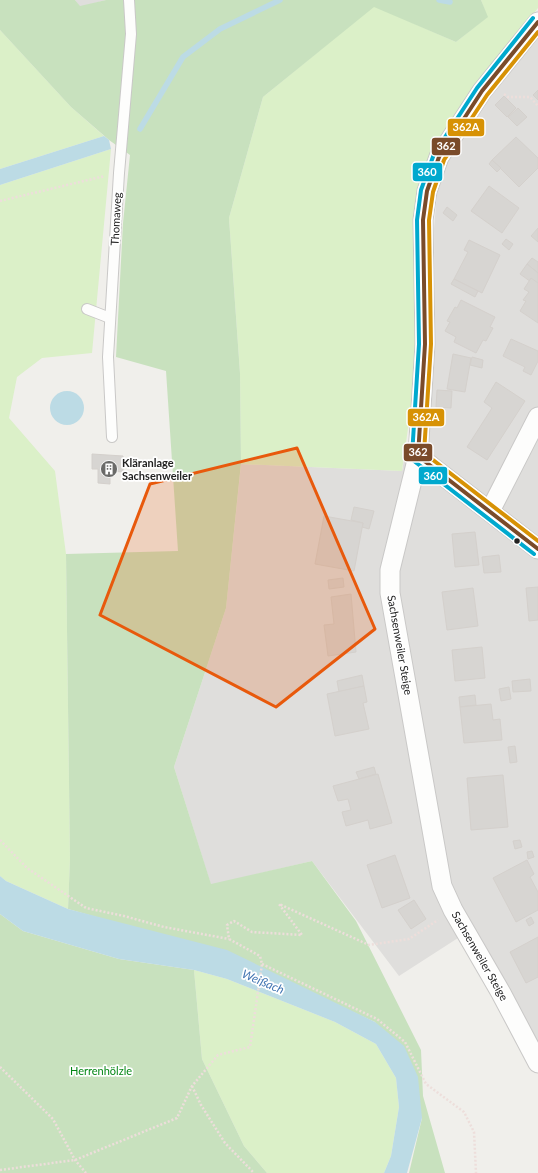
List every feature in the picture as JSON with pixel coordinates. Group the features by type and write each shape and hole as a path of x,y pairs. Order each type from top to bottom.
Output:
{"street":[{"name":"Sachsenweiler Steige","path":"538,22 482,91 439,157 427,191 423,220 425,344 418,456 390,570 390,594 442,886 453,910 501,993 538,1064"},
{"path":"490,511 538,416"},
{"path":"418,456 538,549"}],"lane":[{"name":"Thomaweg","path":"112,437 108,356 119,173 131,34 129,0"},
{"path":"87,309 110,318"}],"path":[{"path":"508,97 530,96 538,106"},
{"path":"0,201 119,173"},
{"path":"0,840 27,868 86,908 124,916 164,927 230,939 260,956 262,964 250,1047 218,1055 192,1086 177,1118 75,1160 0,1170"},
{"path":"230,939 227,925 234,921 252,932 302,935 279,904 368,945 409,939 453,910"},
{"path":"262,964 377,1019 405,1042 426,1084 464,1112 474,1132 476,1173"},
{"path":"0,1067 54,1119 75,1160 86,1173"},
{"path":"192,1086 201,1105 225,1143 254,1173"}],"highlighted area":[{"path":"297,448 375,629 276,707 100,615 150,484"}],"shaded area":[{"path":"75,0 106,0 80,7"},
{"path":"538,39 538,1049 474,931 458,938 399,976 312,861 211,885 174,767 226,608 241,464 402,471 404,460 418,456 435,348 434,228 437,193 445,165 490,96"}],"green space":[{"path":"0,0 75,0 80,6 106,0 481,0 488,17 456,42 374,7 263,97 229,218 240,373 241,463 226,608 174,767 211,884 312,861 356,921 421,1050 423,1096 445,1173 409,1173 422,1118 375,1022 324,999 135,928 68,909 70,859 66,554 178,551 166,371 116,357 123,223 130,155 109,140 71,107 0,30"},
{"path":"481,0 538,0 538,8 490,69 432,155 417,407 411,407 402,471 241,464 240,373 229,218 263,97 374,6 456,42 487,17"},
{"path":"0,30 71,107 104,136 0,169"},
{"path":"111,149 92,353 42,358 17,377 9,418 55,471 66,554 70,859 68,909 6,881 0,876 0,185"},
{"name":"Herrenhölzle","path":"0,914 23,931 119,959 194,970 202,1059 244,1146 267,1173 0,1173"},
{"path":"194,970 227,979 335,1022 376,1044 396,1078 399,1107 391,1156 384,1173 267,1173 244,1146 202,1059"}],"water":[{"path":"104,136 109,140 111,149 0,185 0,169"},
{"path":"64,391 70,391 74,392 81,398 84,408 83,415 77,422 70,425 64,425 60,424 53,418 50,411 50,405 51,401 57,394"},
{"name":"Weißach","path":"0,876 6,881 68,909 227,950 375,1022 404,1046 418,1077 422,1118 407,1173 384,1173 391,1156 399,1107 396,1078 376,1044 335,1022 227,979 194,970 119,959 23,931 0,914"}],"building":[{"path":"538,90 538,100 533,95"},
{"path":"504,96 516,108 507,117 495,105"},
{"path":"518,108 527,117 517,126 508,117"},
{"path":"516,137 538,158 538,168 519,187 492,160"},
{"path":"492,160 501,168 497,172 489,164"},
{"path":"489,186 519,208 502,233 471,211"},
{"path":"447,207 457,215 453,221 443,213"},
{"path":"538,228 538,242 531,236"},
{"path":"506,239 513,244 509,250 502,244"},
{"path":"469,240 500,255 482,293 454,279 468,252 464,250"},
{"path":"532,258 538,262 538,273 527,264"},
{"path":"527,264 538,273 538,287 520,274"},
{"path":"531,278 538,283 538,323 520,311 526,301 523,300 529,292 524,289"},
{"path":"454,279 478,291 475,297 451,284"},
{"path":"461,300 495,317 490,327 493,328 486,341 483,340 476,353 454,342 456,337 445,331 450,322 447,321"},
{"path":"511,339 538,351 538,361 531,375 523,371 525,367 503,356"},
{"path":"453,354 471,358 465,392 447,389"},
{"path":"472,357 483,360 482,368 470,365"},
{"path":"496,382 525,401 487,460 467,447 492,408 484,402"},
{"path":"437,390 452,391 451,408 436,407"},
{"name":"Kläranlage Sachsenweiler","path":"92,454 123,456 123,472 110,471 110,484 98,483 98,469 92,469"},
{"path":"354,507 374,511 369,529 362,527 363,523 351,520"},
{"path":"324,516 363,523 354,571 315,564"},
{"path":"475,532 479,565 455,567 452,534"},
{"path":"499,555 501,572 484,573 482,557"},
{"path":"343,578 344,587 329,589 328,580"},
{"path":"538,587 538,620 529,621 526,588"},
{"path":"473,588 478,626 447,630 442,592"},
{"path":"351,594 356,652 328,656 324,625 334,624 331,597"},
{"path":"482,647 485,678 455,681 452,650"},
{"path":"362,675 364,686 339,692 337,681"},
{"path":"530,679 531,691 513,692 512,681"},
{"path":"364,686 367,702 363,703 369,729 335,736 327,694"},
{"path":"509,687 511,699 501,701 499,689"},
{"path":"475,695 476,705 460,707 459,697"},
{"path":"491,704 493,720 500,719 502,740 464,743 460,707"},
{"path":"515,746 517,762 510,763 508,747"},
{"path":"374,767 376,774 359,779 356,772"},
{"path":"378,774 392,823 370,829 368,820 346,826 342,812 351,810 348,799 338,801 333,786"},
{"path":"503,775 508,827 471,830 467,778"},
{"path":"520,840 522,847 515,849 513,841"},
{"path":"532,851 534,857 528,859 527,852"},
{"path":"395,855 410,898 382,908 367,865"},
{"path":"527,860 534,874 530,877 538,892 538,910 516,922 493,878"},
{"path":"414,900 426,919 411,929 398,910"},
{"path":"531,917 534,923 529,926 526,920"},
{"path":"538,937 538,977 526,983 510,952"}],"waterway":[{"path":"140,129 183,57 220,29 280,0"},
{"path":"439,0 450,2"}],"transit line":[{"name":"360","path":"533,18 477,88 434,154 421,190 417,220 419,344 412,456 414,461 534,554"},
{"name":"362","path":"538,22 482,91 439,157 427,191 423,220 425,344 418,456 538,549"},
{"name":"362A","path":"538,32 487,95 444,160 433,192 429,220 431,344 424,453 538,541"}],"place":[{"name":"Kläranlage Sachsenweiler","path":"109,469"}]}
